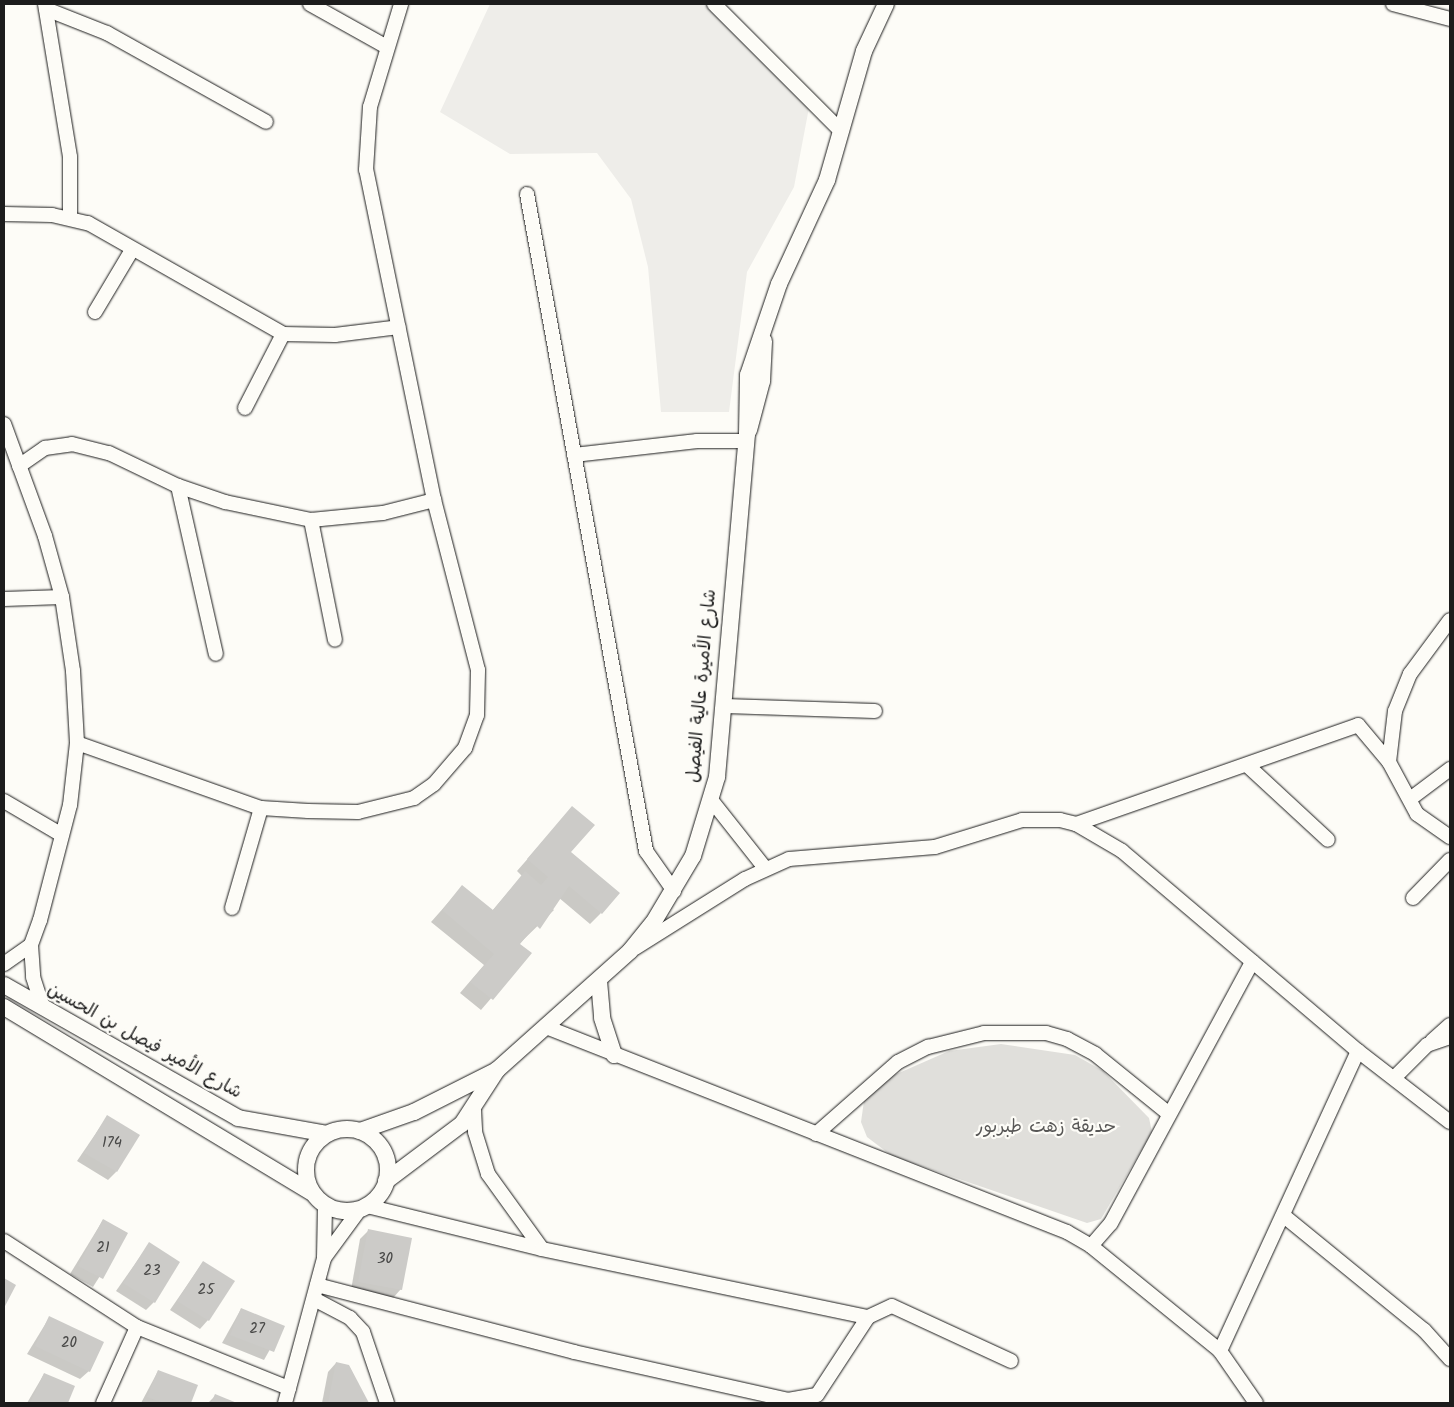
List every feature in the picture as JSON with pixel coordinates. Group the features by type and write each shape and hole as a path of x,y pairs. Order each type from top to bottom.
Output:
{"street":[{"path":"310,4 387,47"},
{"path":"77,743 261,808 358,812 392,806 434,784 465,748 477,716 478,670 434,500 399,327 372,214 366,170 370,107 401,4"},
{"path":"714,4 841,131"},
{"name":"شارع الأميرة عالية الفيصل","path":"360,1131 414,1112 497,1070 630,952 674,891 693,856 712,801 725,706 747,438 748,375 764,334 779,284 827,180 864,51 886,4"},
{"path":"1393,4 1450,19"},
{"path":"46,6 107,33 266,122"},
{"path":"46,6 70,157 70,218"},
{"path":"527,194 646,851 674,891"},
{"path":"4,214 70,218 132,250 283,334 335,335 399,327"},
{"path":"95,312 132,250"},
{"path":"245,408 283,334"},
{"path":"4,424 62,597 73,671 77,743 62,835 31,945 33,977 43,1008"},
{"path":"574,455 697,441 747,438"},
{"path":"19,466 45,448 72,444 133,463 178,486 311,520 383,513 434,500"},
{"path":"178,486 216,654"},
{"path":"311,520 335,640"},
{"path":"4,599 62,597"},
{"path":"1389,762 1395,711 1410,674 1450,620"},
{"path":"725,706 875,711"},
{"path":"630,952 765,868 811,854 936,847 1022,820 1076,824 1358,725 1389,762 1424,823 1450,837"},
{"path":"1247,765 1328,840"},
{"path":"1410,799 1450,769"},
{"path":"4,801 62,835"},
{"path":"712,801 765,868"},
{"path":"232,908 261,808"},
{"path":"1076,824 1122,851 1358,1051 1450,1122"},
{"path":"1413,898 1450,860"},
{"path":"4,964 31,945"},
{"path":"1091,1246 1111,1223 1252,962"},
{"path":"599,981 602,1018 614,1055"},
{"name":"شارع الأمير فيصل بن الحسين","path":"4,985 238,1118 326,1134"},
{"path":"4,1007 311,1192 324,1205 342,1211 364,1208 542,1249 868,1317"},
{"path":"1394,1078 1450,1025"},
{"path":"546,1027 1048,1224 1091,1246 1220,1351 1256,1403"},
{"path":"816,1134 898,1062 928,1047 984,1033 1046,1033 1067,1039 1095,1054 1169,1114"},
{"path":"1427,1045 1450,1037"},
{"path":"1220,1351 1284,1216 1358,1051"},
{"name":"شارع الأميرة عالية الفيصل","path":"386,1181 448,1137 474,1110 497,1070"},
{"path":"474,1110 475,1132 488,1174 542,1249"},
{"path":"311,1192 306,1160 326,1134 360,1131 375,1140 385,1155 386,1181 324,1258"},
{"path":"285,1403 324,1258 324,1205"},
{"path":"1284,1216 1424,1330 1450,1359"},
{"path":"4,1241 137,1327 289,1388"},
{"path":"315,1292 574,1352 799,1401 826,1387 868,1317 892,1306 904,1308 1011,1361"},
{"path":"315,1292 350,1318 363,1332 387,1403"},
{"path":"103,1403 137,1327"}],"shaded area":[{"path":"490,4 710,4 811,97 794,187 747,272 729,412 661,412 648,267 631,199 597,153 510,154 440,112"}],"green space":[{"name":"حديقة زهت طبربور","path":"1001,1044 1075,1055 1103,1071 1149,1118 1152,1132 1101,1219 1087,1223 892,1156 867,1137 861,1122 864,1101 892,1076 949,1051"}],"building":[{"path":"572,806 595,825 571,852 620,893 602,914 569,886 540,929 536,925 520,944 532,953 493,1000 470,982 494,954 442,910 462,885 493,910 525,871 541,885 548,877 527,859"},
{"path":"107,1115 140,1135 117,1172 84,1153"},
{"path":"103,1219 128,1233 103,1279 78,1266"},
{"path":"368,1229 412,1238 402,1290 358,1282"},
{"path":"149,1242 180,1262 155,1303 123,1283"},
{"path":"203,1261 235,1281 209,1321 177,1301"},
{"path":"4,1278 16,1285 4,1308"},
{"path":"241,1308 285,1326 274,1352 230,1335"},
{"path":"49,1316 104,1342 90,1372 35,1346"},
{"path":"336,1362 349,1365 369,1403 328,1403"},
{"path":"158,1370 198,1385 191,1403 164,1403 147,1397"},
{"path":"44,1373 75,1386 68,1403 30,1403"},
{"path":"215,1394 237,1403 211,1403"}]}
